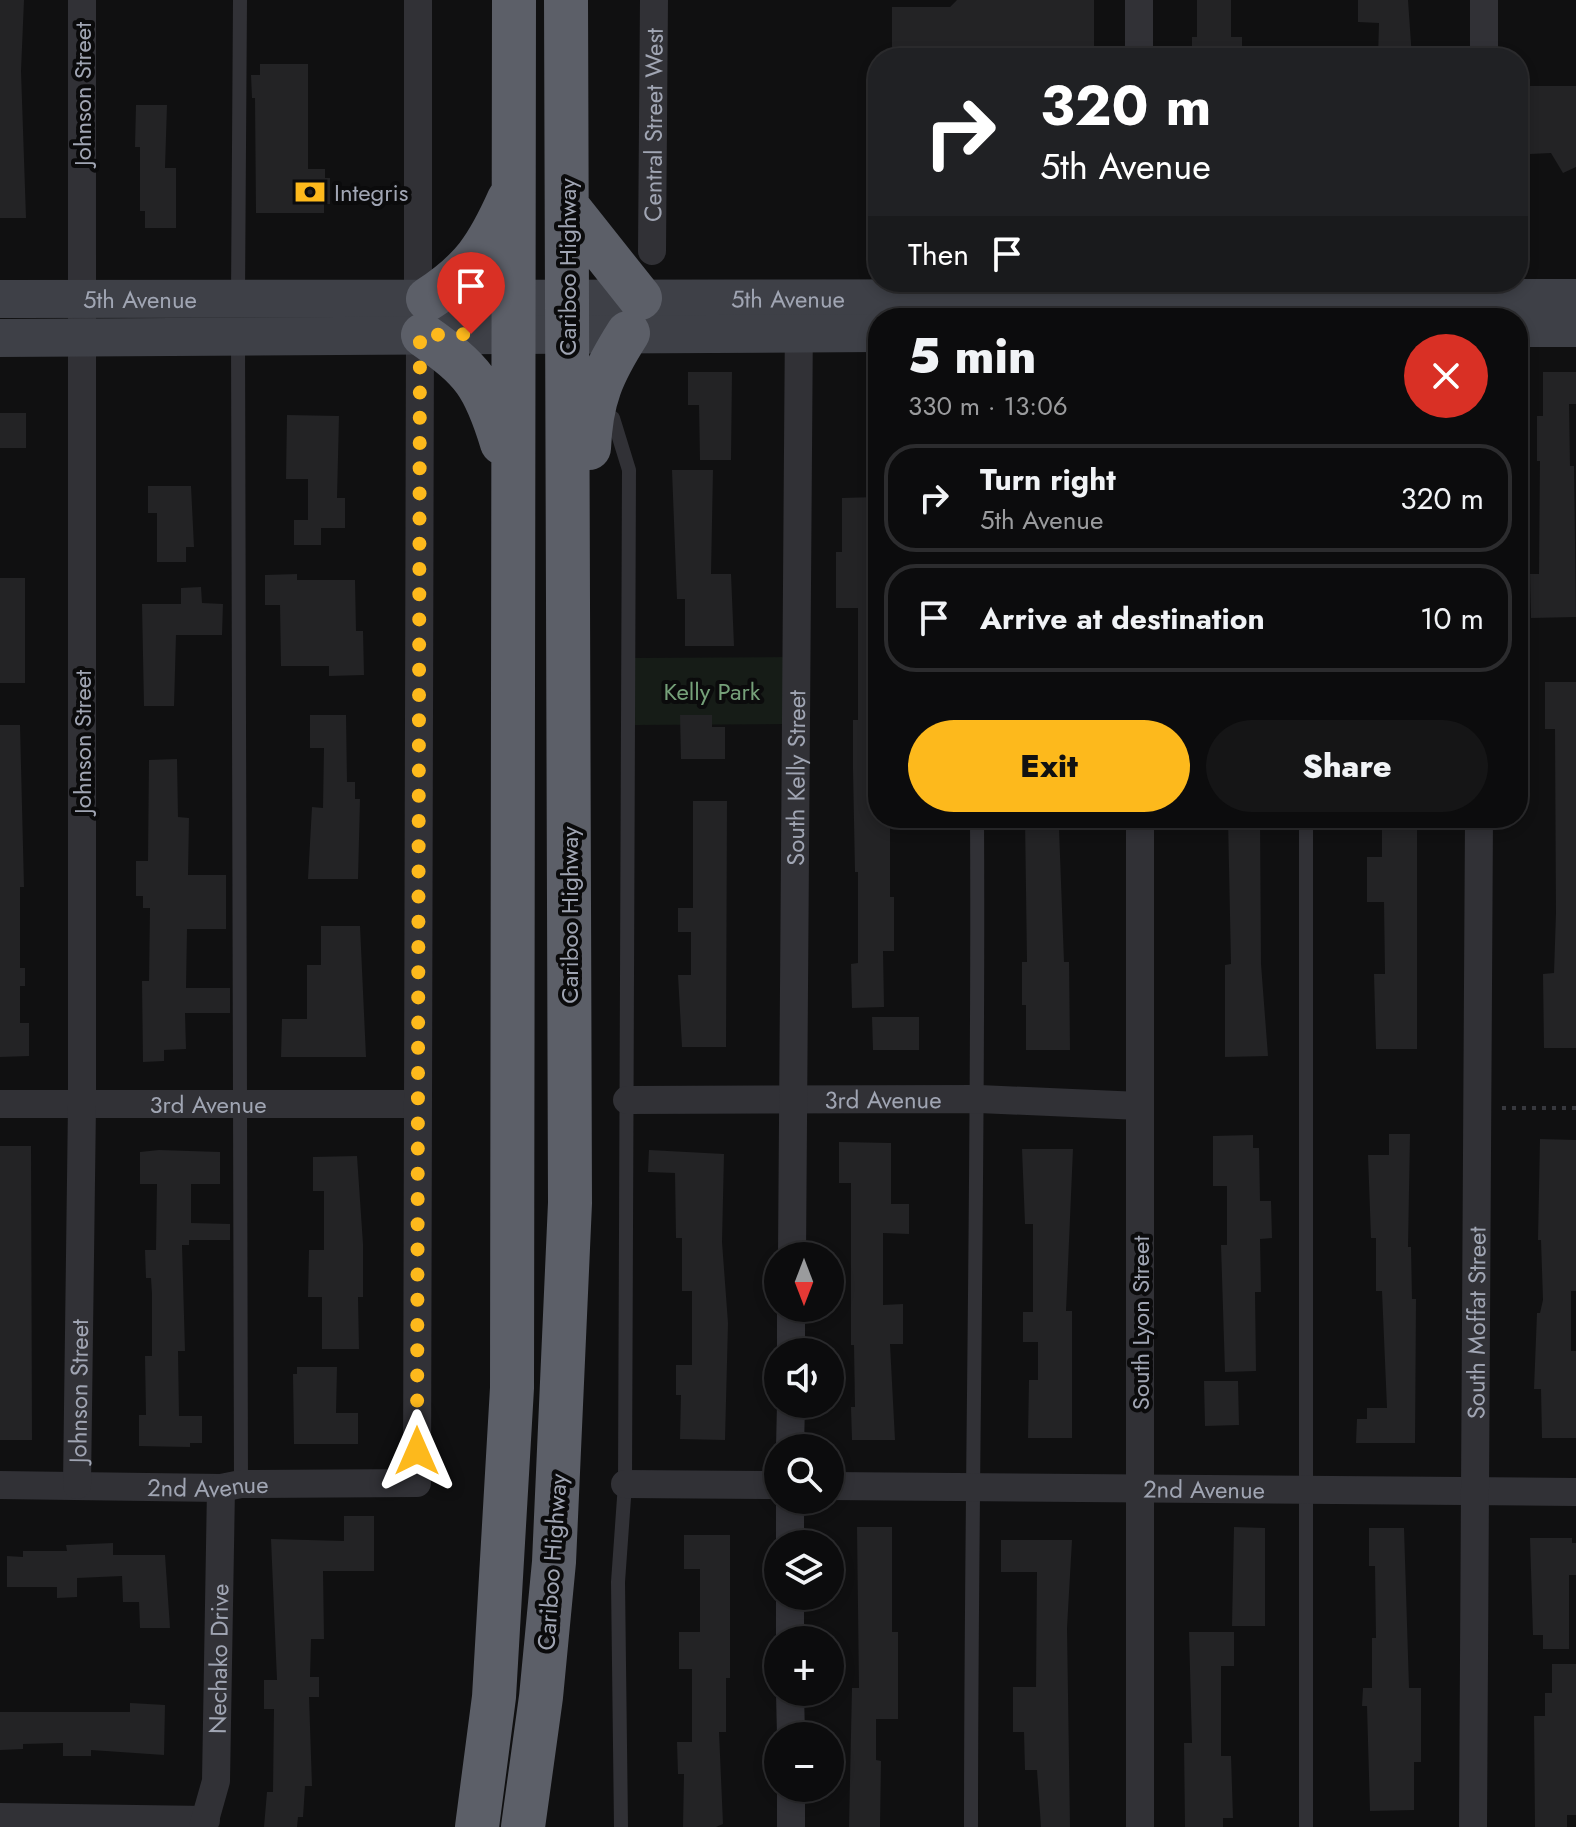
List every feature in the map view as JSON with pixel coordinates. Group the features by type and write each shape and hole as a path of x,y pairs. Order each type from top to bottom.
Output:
{"highway":[{"name":"Cariboo Highway","path":"514,0 514,190 541,313 569,830 570,1203 554,1562 523,1827"},
{"path":"541,313 545,0"},
{"name":"Cariboo Highway","path":"477,1827 497,1651 512,1388 511,476 541,313 567,206 566,0"},
{"path":"511,476 489,401 476,379 422,317 477,259 514,190"},
{"path":"567,206 634,316 593,400 585,682 569,830"}],"main road":[{"name":"5th Avenue","path":"948,308 1139,299 1576,298"},
{"name":"5th Avenue","path":"0,299 82,299 238,317 422,317 541,313 799,315 868,312"},
{"name":"5th Avenue","path":"799,315 868,331"},
{"name":"5th Avenue","path":"0,338 82,337 238,317"},
{"path":"1528,328 1576,328"}],"street":[{"name":"Johnson Street","path":"77,1485 82,1104 82,0"},
{"path":"418,0 422,317 418,1104"},
{"name":"Central Street West","path":"652,251 654,0"},
{"path":"1139,0 1139,48"},
{"path":"1484,0 1484,48"},
{"name":"South Kelly Street","path":"792,1242 799,315"},
{"name":"South Lyon Street","path":"1140,828 1140,1827"},
{"name":"South Moffat Street","path":"1473,1827 1479,828"},
{"name":"3rd Avenue","path":"627,1100 979,1099 1140,1106"},
{"name":"3rd Avenue","path":"0,1104 418,1104"},
{"name":"2nd Avenue","path":"0,1485 417,1483 418,1104"},
{"path":"625,1484 764,1485"},
{"name":"Nechako Drive","path":"204,1823 216,1781 231,1486"},
{"name":"2nd Avenue","path":"844,1486 1576,1492"},
{"path":"791,1802 791,1827"},
{"path":"0,1817 204,1823"}],"lane":[{"path":"231,1486 243,1104 238,317 240,0"},
{"path":"613,418 629,470 625,1484 618,1582 621,1827"},
{"path":"971,1827 971,1488 979,1099 977,828"},
{"path":"1306,828 1306,1827"}],"path":[{"path":"1477,1108 1576,1108"}],"green space":[{"name":"Kelly Park","path":"788,657 788,724 635,725 635,658"}],"building":[{"path":"0,0 24,0 21,71 26,218 0,218"},
{"path":"957,0 1094,0 1094,48 892,48 892,7 950,7"},
{"path":"1197,0 1231,0 1231,37 1242,37 1242,48 1192,48 1192,37 1197,37"},
{"path":"1358,0 1408,0 1411,48 1378,48 1379,23 1358,22"},
{"path":"260,64 308,64 308,169 325,169 325,178 330,178 330,204 324,204 324,213 256,213 255,98 252,98 251,75 260,75"},
{"path":"1530,86 1576,86 1576,167 1563,173 1551,153 1530,154"},
{"path":"136,105 167,105 165,168 176,168 176,228 145,228 145,211 140,211 140,147 135,147"},
{"path":"688,372 732,372 731,460 700,460 699,405 688,405"},
{"path":"1543,372 1576,372 1576,404 1569,404 1570,466 1574,466 1576,617 1531,618 1530,574 1539,574 1540,461 1537,461 1537,416 1543,416"},
{"path":"0,413 26,413 26,448 0,448"},
{"path":"287,415 339,416 337,498 345,498 345,528 321,528 321,545 294,545 294,520 308,520 308,479 286,479"},
{"path":"672,470 713,470 711,574 731,574 734,646 685,646 685,599 677,599"},
{"path":"148,486 191,486 194,547 186,547 186,562 157,562 157,513 148,513"},
{"path":"868,497 868,828 890,828 890,897 894,897 894,951 883,951 884,1007 852,1008 851,964 858,963 853,720 858,720 858,608 836,608 836,552 842,552 842,498"},
{"path":"297,574 297,580 355,580 356,631 363,631 364,675 329,676 329,666 281,666 280,605 265,605 265,575"},
{"path":"0,578 25,578 25,683 0,683"},
{"path":"201,587 202,603 223,604 222,635 176,635 174,706 144,706 142,604 181,604 181,588"},
{"path":"1545,682 1576,682 1576,1048 1544,1048 1543,974 1554,973 1556,913 1555,729 1545,729"},
{"path":"310,715 346,715 347,782 355,782 355,799 360,799 358,879 308,879 312,807 323,808 324,748 310,748"},
{"path":"680,715 712,715 712,727 725,727 725,759 681,759"},
{"path":"0,725 20,725 24,887 20,887 20,968 25,968 25,986 20,986 20,1023 29,1023 29,1056 0,1057"},
{"path":"177,759 178,817 189,818 188,875 226,875 226,929 187,929 186,988 230,988 230,1013 185,1013 186,1049 164,1050 164,1061 143,1062 142,981 149,981 150,908 143,908 143,896 136,896 136,861 148,861 149,760"},
{"path":"693,801 727,801 726,1047 682,1047 678,975 691,975 691,932 678,932 678,908 693,908"},
{"path":"1025,828 1059,829 1064,962 1069,962 1070,1050 1026,1050 1022,962 1027,962"},
{"path":"1228,828 1260,828 1261,964 1268,1056 1225,1057 1225,965 1231,964"},
{"path":"1382,828 1417,828 1417,1049 1376,1049 1374,974 1385,974 1384,902 1367,902 1367,857 1382,857"},
{"path":"321,926 360,926 366,1057 281,1057 282,1019 307,1019 307,965 321,965"},
{"path":"872,1017 919,1017 919,1050 873,1050"},
{"path":"1389,1134 1410,1134 1408,1247 1411,1247 1412,1299 1416,1299 1415,1443 1356,1443 1357,1419 1367,1419 1367,1408 1387,1408 1382,1291 1376,1291 1376,1238 1371,1238 1368,1155 1389,1155"},
{"path":"1253,1135 1253,1148 1259,1148 1260,1201 1271,1201 1272,1238 1260,1239 1261,1292 1255,1292 1256,1371 1225,1372 1221,1245 1227,1245 1227,1186 1213,1186 1213,1136"},
{"path":"1540,1139 1576,1140 1576,1291 1571,1291 1571,1351 1576,1351 1576,1438 1542,1438 1541,1389 1534,1389 1537,1313 1540,1313 1543,1300 1541,1240 1538,1240"},
{"path":"839,1142 891,1143 891,1204 909,1204 909,1234 883,1233 883,1305 903,1304 903,1344 890,1344 895,1440 852,1440 851,1407 855,1407 854,1345 851,1345 851,1183 839,1183"},
{"path":"0,1146 31,1146 32,1440 0,1440"},
{"path":"1022,1149 1073,1149 1066,1311 1072,1311 1072,1438 1028,1438 1029,1380 1038,1380 1038,1342 1023,1342 1023,1312 1033,1312 1033,1224 1025,1224"},
{"path":"649,1150 724,1154 722,1242 728,1323 725,1440 680,1439 681,1395 676,1395 676,1365 692,1365 692,1291 682,1291 682,1238 676,1238 675,1173 648,1172"},
{"path":"140,1152 220,1152 220,1184 191,1184 191,1223 230,1224 230,1240 189,1240 189,1245 182,1245 185,1351 178,1351 179,1416 202,1416 202,1443 190,1443 190,1447 139,1446 139,1415 146,1415 145,1356 152,1356 151,1278 146,1278 145,1250 156,1250 157,1184 140,1184"},
{"path":"357,1156 363,1244 363,1297 358,1297 359,1349 322,1349 322,1297 308,1297 309,1250 324,1250 324,1191 313,1191 313,1157"},
{"path":"297,1367 337,1367 336,1413 358,1413 358,1444 294,1444 293,1374 297,1374"},
{"path":"1204,1381 1238,1381 1239,1425 1205,1426"},
{"path":"344,1516 374,1516 374,1571 323,1571 324,1639 311,1639 310,1677 319,1677 319,1697 309,1697 312,1786 305,1786 303,1817 298,1817 297,1827 264,1827 267,1792 273,1792 274,1709 264,1709 264,1680 277,1680 271,1539 344,1541"},
{"path":"857,1527 892,1527 892,1632 898,1632 898,1719 876,1719 876,1760 881,1761 880,1827 849,1827 852,1688 859,1688"},
{"path":"1234,1527 1265,1528 1265,1626 1232,1626"},
{"path":"1369,1528 1404,1528 1409,1688 1421,1688 1421,1762 1414,1762 1414,1810 1370,1811 1367,1706 1362,1706 1363,1688 1372,1688 1372,1638 1376,1638 1375,1566 1369,1566"},
{"path":"684,1535 730,1535 730,1678 726,1678 726,1732 719,1732 723,1824 716,1827 683,1827 684,1774 678,1774 677,1742 692,1742 692,1669 679,1669 679,1632 700,1632 700,1569 684,1569"},
{"path":"1530,1538 1572,1538 1572,1543 1576,1543 1576,1575 1569,1575 1569,1649 1543,1649 1543,1635 1533,1635"},
{"path":"1001,1540 1072,1540 1067,1628 1070,1827 1041,1827 1037,1770 1025,1770 1024,1732 1013,1732 1013,1687 1036,1687 1037,1572 1001,1572"},
{"path":"113,1543 113,1555 165,1555 170,1628 140,1628 139,1602 123,1602 122,1576 77,1578 77,1597 57,1598 57,1587 7,1587 7,1556 23,1557 23,1551 67,1551 66,1545"},
{"path":"1189,1632 1234,1632 1234,1666 1221,1666 1221,1756 1231,1756 1233,1818 1223,1818 1223,1827 1185,1827 1184,1743 1192,1743"},
{"path":"1552,1664 1576,1664 1576,1815 1567,1815 1567,1827 1535,1827 1534,1716 1545,1716 1545,1693 1552,1693"},
{"path":"130,1703 165,1705 164,1755 91,1750 91,1756 63,1756 63,1743 23,1744 23,1749 0,1750 0,1712 130,1712"}],"place":[{"name":"Integris","path":"310,192"}],"route":[{"path":"417,1451 420,335 471,334"}]}
